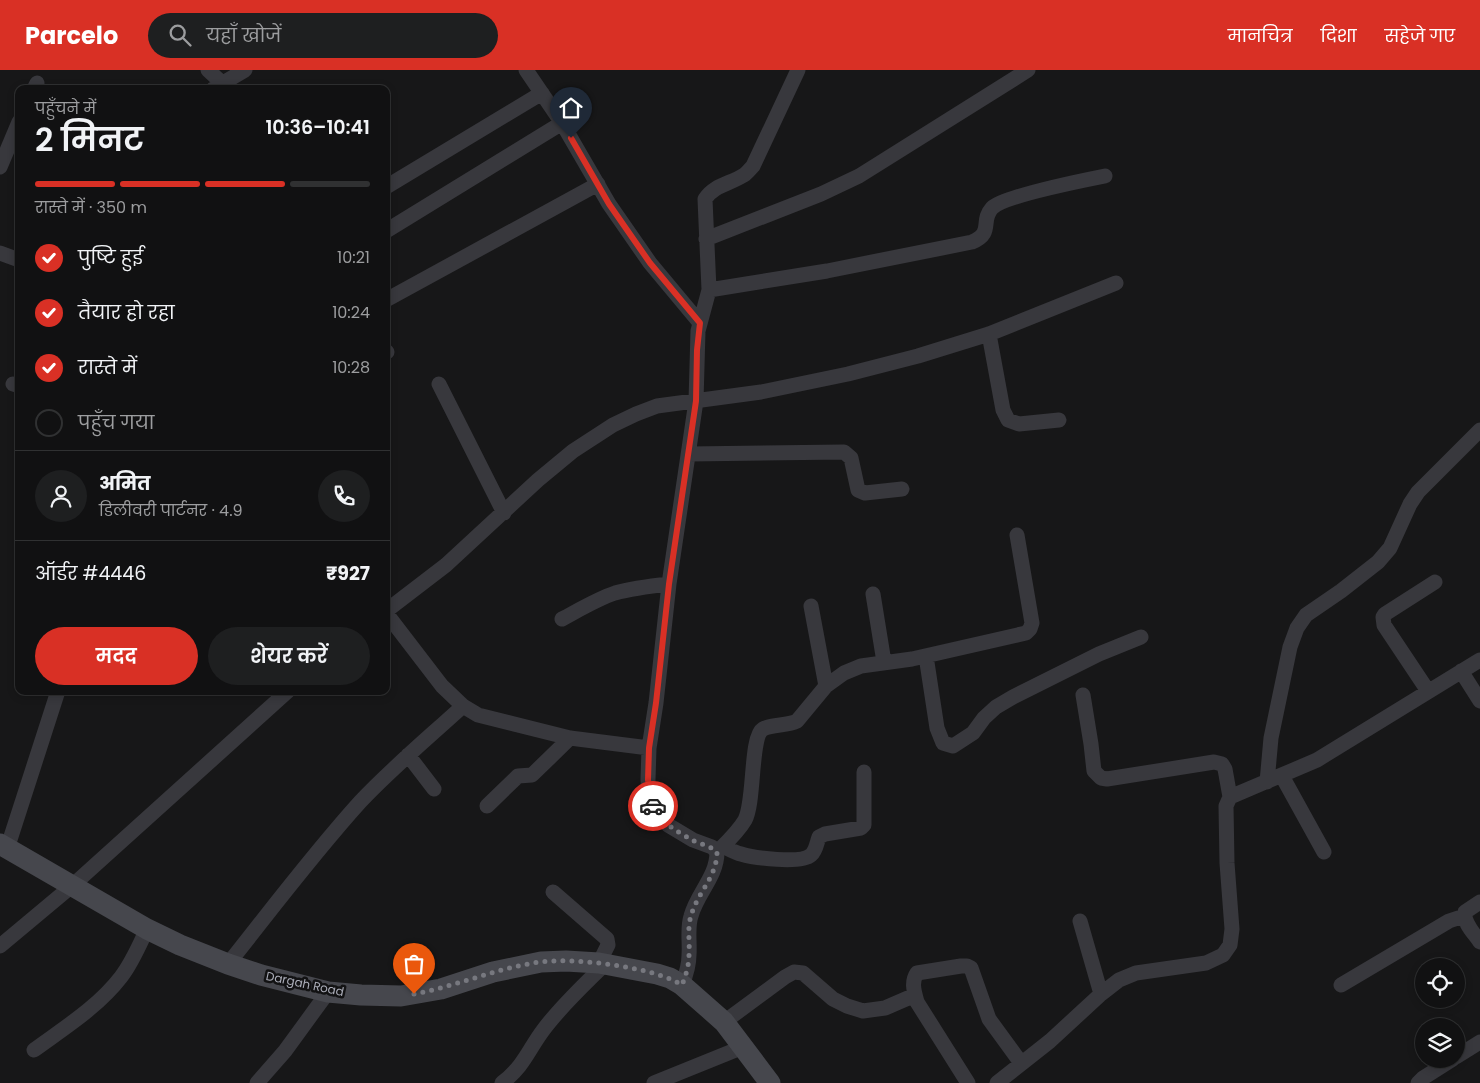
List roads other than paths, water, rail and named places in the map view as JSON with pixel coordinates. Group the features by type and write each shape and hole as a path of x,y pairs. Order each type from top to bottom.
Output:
{"street":[{"path":"208,70 216,85"},
{"path":"219,85 245,70"},
{"path":"526,70 562,123 609,204 650,263 700,323"},
{"path":"798,70 753,166 745,175 709,193 705,200 709,290 700,323 697,350 696,401 669,584 656,703 649,748 649,793 654,809 668,825 693,840 712,847 762,859 792,859 808,857 813,854 819,837 825,834 864,826 864,772"},
{"path":"706,238 821,194 859,176 1028,70"},
{"path":"390,185 542,93"},
{"path":"390,229 562,123"},
{"path":"0,167 6,148 15,130"},
{"path":"709,290 827,271 972,242 981,238 986,231 986,220 992,208 1002,202 1105,176"},
{"path":"390,298 598,184"},
{"path":"0,253 15,259"},
{"path":"390,609 446,565 538,480 573,451 613,425 636,414 657,406 761,392 848,374 918,356 988,334 1116,283"},
{"path":"988,334 1003,410 1008,420 1019,424 1059,420"},
{"path":"439,384 504,513"},
{"path":"1267,782 1271,738 1290,647 1297,628 1306,615 1378,562 1390,548 1410,504 1418,492 1480,430"},
{"path":"689,454 844,452 851,458 860,492 865,494 902,488"},
{"path":"682,985 688,963 690,917 713,874 720,849 745,819 750,807 756,744 759,733 764,729 791,724 797,721 826,686 844,672 861,666 926,656 1026,632 1030,629 1032,623 1017,536"},
{"path":"1428,691 1384,625 1383,617 1435,582"},
{"path":"562,619 614,593 634,588 669,584"},
{"path":"874,594 884,662"},
{"path":"812,606 826,686"},
{"path":"390,617 442,686 463,706 478,715 570,738 649,748"},
{"path":"926,656 937,728 944,743 953,746 973,733 984,718 996,707 1013,697 1099,654 1141,637"},
{"path":"1230,796 1317,760 1480,660"},
{"path":"1461,671 1480,701"},
{"path":"4,847 57,695"},
{"path":"0,946 73,885 284,695"},
{"path":"997,1083 1050,1041 1119,980 1136,973 1206,963 1223,955 1230,945 1232,930 1227,864 1226,806 1230,796 1225,769 1222,764 1214,762 1107,779 1096,774 1083,695"},
{"path":"228,964 360,803 408,755 463,706"},
{"path":"486,806 518,776 532,775 570,738"},
{"path":"408,755 434,789"},
{"path":"1282,776 1324,852"},
{"name":"Dargah Road","path":"4,847 73,885 147,930 228,964 328,992 401,996 441,989 493,972 541,962 602,963 670,978 682,985 724,1022 744,1046 770,1083"},
{"path":"502,1083 515,1073 544,1029 602,963 608,945 607,939 553,892"},
{"path":"1480,902 1468,909 1464,916 1480,942"},
{"path":"1341,984 1449,921 1464,916"},
{"path":"1080,920 1101,994"},
{"path":"34,1050 106,994 122,977 147,930"},
{"path":"968,1083 917,1002 913,989 914,978 917,973 961,966 971,968 989,1019 1021,1063"},
{"path":"724,1022 794,972 803,973 808,976 833,999 863,1011 885,1008 915,995"},
{"path":"257,1083 285,1051 328,992"},
{"path":"1465,1052 1480,1042"},
{"path":"654,1083 744,1046"},
{"path":"1418,1083 1439,1068"}]}
